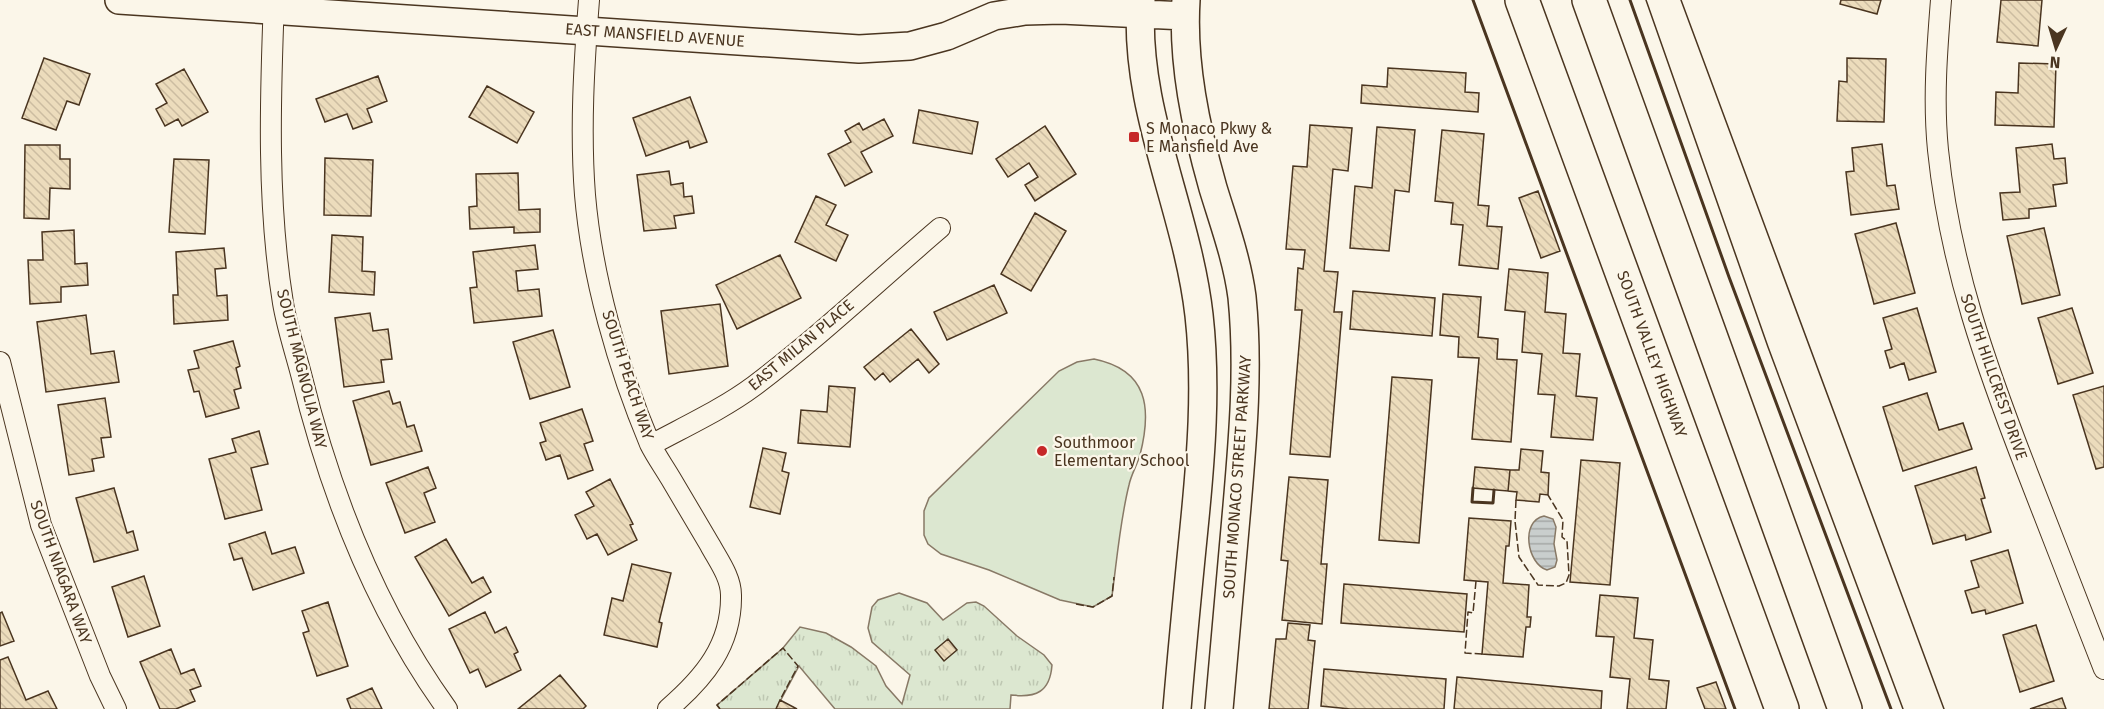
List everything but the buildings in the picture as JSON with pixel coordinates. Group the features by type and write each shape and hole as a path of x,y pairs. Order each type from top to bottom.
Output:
{"highway":[{"name":"SOUTH VALLEY HIGHWAY","path":"1522,0 1782,709"},
{"path":"1589,0 1845,709"}],"main road":[{"name":"EAST MANSFIELD AVENUE","path":"119,0 274,5 587,31 875,49 910,46 933,41 994,16 1012,12 1140,7 1185,8"},
{"path":"1140,7 1148,102 1192,270 1202,348 1201,455 1177,709"},
{"name":"SOUTH MONACO STREET PARKWAY","path":"1185,8 1187,60 1192,94 1213,187 1235,261 1245,336 1241,459 1219,709"}],"street":[{"name":"SOUTH PEACH WAY","path":"589,0 583,135 588,220 595,261 618,352 651,445 723,568 731,592 730,616 723,644 710,667 684,696 668,709"},
{"name":"SOUTH HILLCREST DRIVE","path":"1941,0 1935,105 1944,197 1957,263 1993,384 2104,669"},
{"name":"SOUTH MAGNOLIA WAY","path":"274,5 270,127 275,225 284,304 312,420 349,530 390,618 447,709"},
{"name":"EAST MILAN PLACE","path":"651,445 753,387 940,228"},
{"name":"SOUTH NIAGARA WAY","path":"0,362 41,525 100,676 116,709"}],"green space":[{"path":"1094,359 1112,364 1126,372 1142,394 1145,407 1144,438 1126,499 1112,596 1093,607 1060,600 989,570 941,554 928,544 924,535 924,511 929,498 1059,371 1077,362"},
{"path":"899,593 927,603 943,620 967,603 976,602 984,606 1017,636 1044,655 1052,665 1045,687 1034,694 1011,695 1010,709 835,709 799,666 776,709 720,709 717,705 783,648 800,627 826,633 851,647 876,666 886,686 902,704 910,675 872,642 868,628 872,607 878,600"}],"shaded area":[{"path":"1544,516 1553,519 1556,527 1554,544 1557,560 1555,567 1547,570 1535,560 1529,543 1532,526 1536,520"}],"tram line":[{"path":"1646,0 1768,347 1903,709"},
{"path":"1681,0 1944,709"}],"fence":[{"path":"1516,500 1515,521 1519,557 1538,585 1559,586 1566,583 1569,575 1567,541 1562,537 1563,520 1548,495"},
{"path":"1076,604 1093,607 1112,596 1114,577"},
{"path":"1476,581 1473,613 1468,612 1465,653 1482,654"},
{"path":"720,709 717,705 783,648 798,666 780,700"}],"wall":[{"path":"1473,0 1735,709"},
{"path":"1630,0 1729,277 1891,709"},
{"path":"1473,488 1472,502 1493,503 1494,490"}],"place":[{"name":"S Monaco Pkwy & E Mansfield Ave","path":"1134,137"},
{"name":"Southmoor Elementary School","path":"1042,451"}]}
